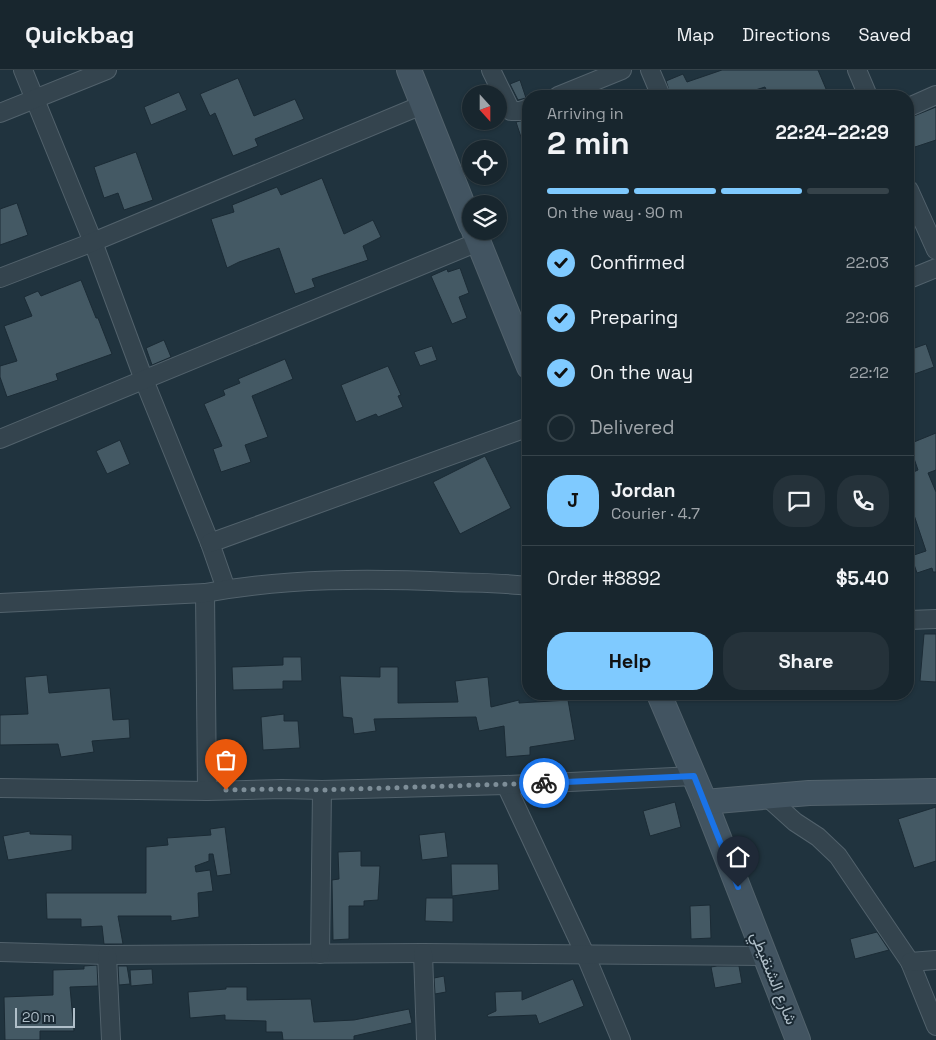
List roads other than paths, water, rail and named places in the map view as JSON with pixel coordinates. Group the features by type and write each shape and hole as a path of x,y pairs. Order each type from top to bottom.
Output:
{"street":[{"path":"23,70 93,242 144,380 210,543 226,589"},
{"path":"0,113 107,70"},
{"path":"409,70 462,203"},
{"path":"491,70 510,111 522,110"},
{"path":"573,90 622,70"},
{"path":"650,70 658,90"},
{"path":"857,70 865,90"},
{"path":"914,105 936,95"},
{"path":"0,278 93,242 422,105"},
{"path":"914,201 936,250"},
{"path":"0,439 144,380 462,238"},
{"path":"477,240 522,350"},
{"path":"914,277 936,268"},
{"path":"210,543 522,430"},
{"path":"0,603 205,593 226,589 310,581 363,579 522,586"},
{"path":"205,593 207,791"},
{"path":"914,620 936,619"},
{"name":"شارع الشنقيطي","path":"662,700 705,802 798,1040"},
{"path":"0,788 207,791 322,790 506,785 694,776"},
{"path":"506,785 585,954 621,1040"},
{"path":"320,954 322,790"},
{"path":"705,802 809,793 936,791"},
{"path":"766,796 795,822 818,837 838,856 910,962 936,1026"},
{"path":"0,952 107,955 423,953 764,956"},
{"path":"423,953 426,1040"},
{"path":"107,955 111,1040"},
{"path":"910,962 936,960"}]}
